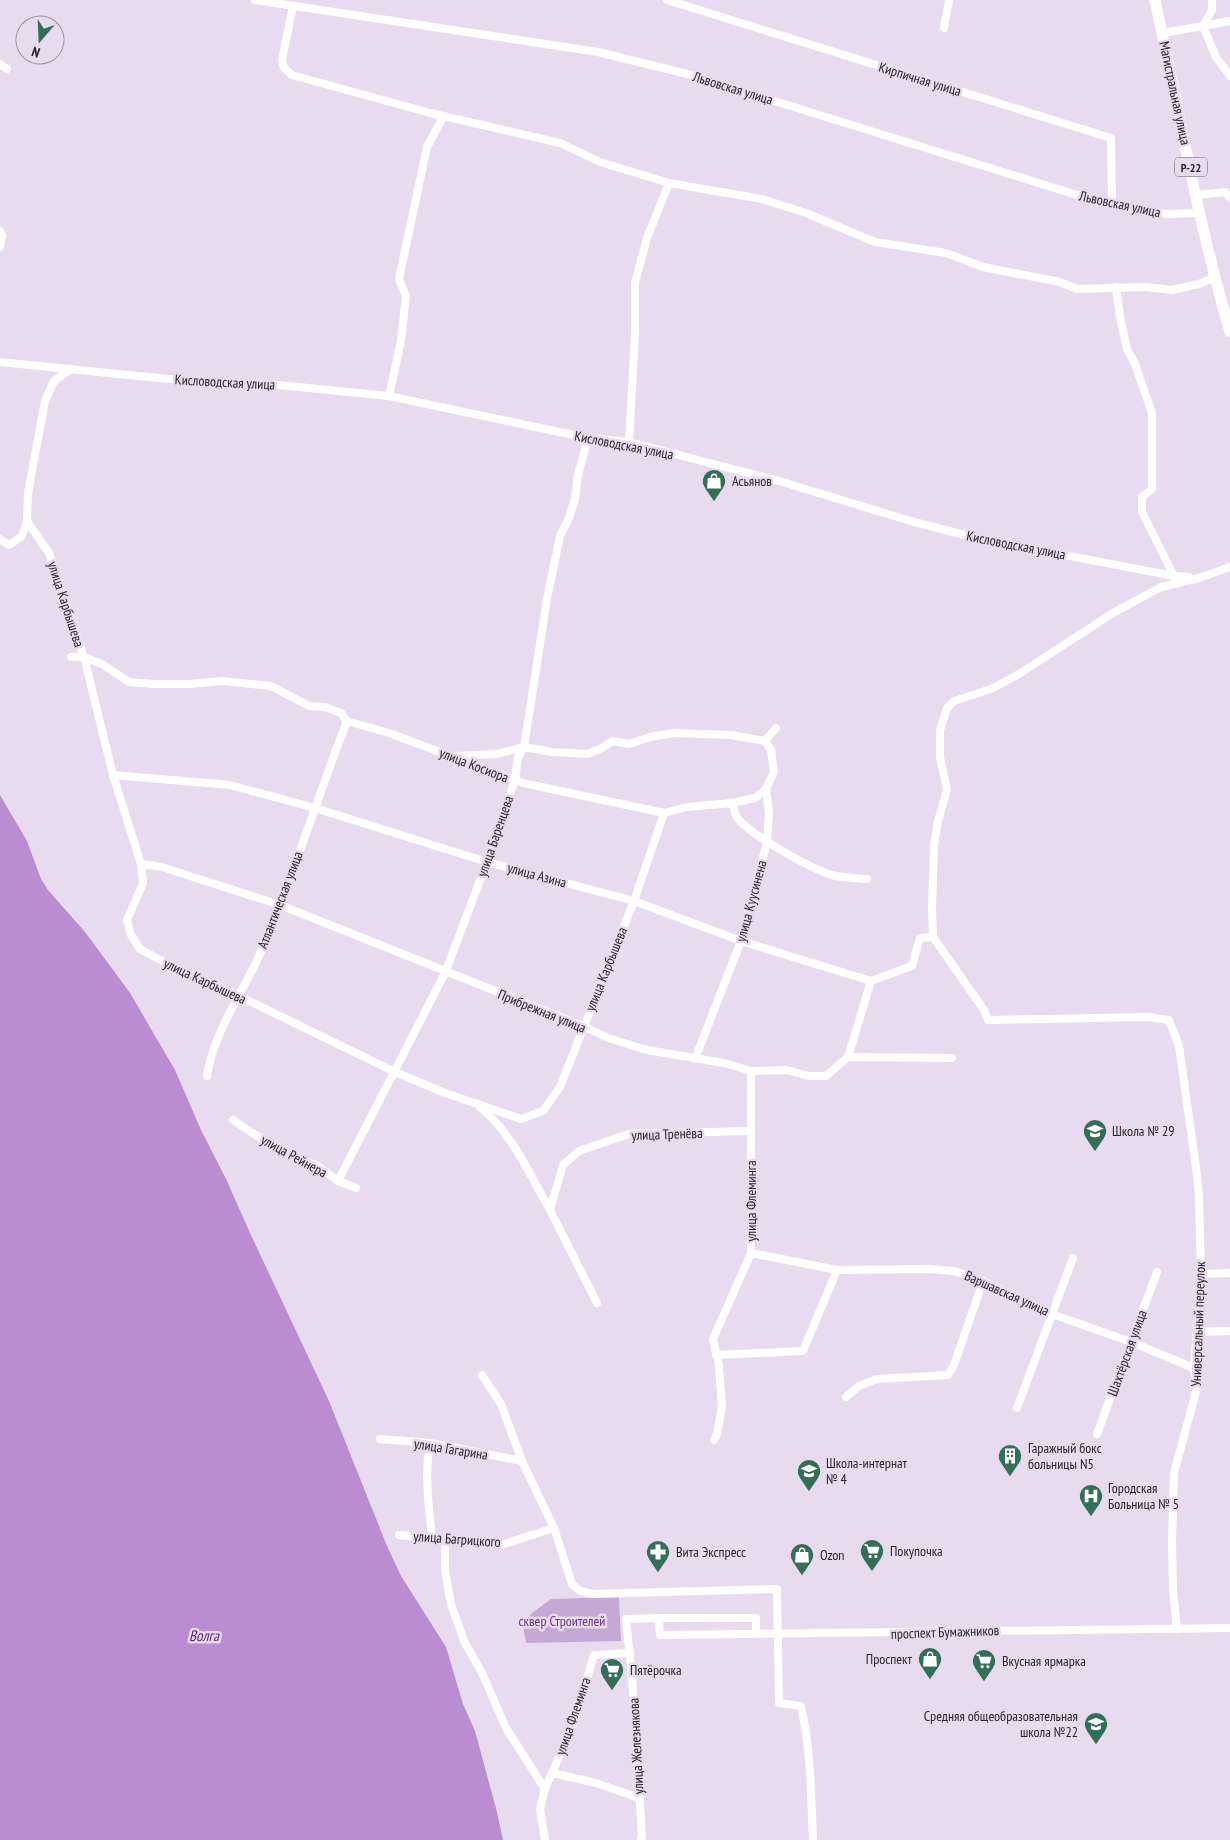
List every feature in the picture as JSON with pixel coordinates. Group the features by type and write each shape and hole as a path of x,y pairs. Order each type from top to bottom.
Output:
{"highway":[{"name":"Магистральная улица","path":"1156,0 1200,213 1230,332"}],"street":[{"name":"Львовская улица","path":"256,0 598,52 639,61 691,75 1077,195 1149,212 1168,214 1200,213"},
{"name":"Кирпичная улица","path":"667,0 1111,138 1112,203"},
{"path":"944,28 949,0"},
{"path":"1203,26 1212,10 1212,0"},
{"path":"293,6 282,60 284,68 292,74 444,117 560,143 600,162 669,183 762,199 806,213 875,242 946,253 984,266 1060,282 1077,289 1144,287 1172,290 1199,284 1215,277"},
{"path":"1162,33 1230,21"},
{"path":"1203,26 1216,57 1230,77"},
{"path":"389,396 401,341 406,296 399,279 427,147 444,117"},
{"path":"628,442 636,334 635,283 647,238 669,183"},
{"path":"1196,195 1228,193"},
{"path":"0,232 2,236 0,247"},
{"path":"1116,287 1127,349 1135,364 1152,413 1152,488 1142,497 1142,512 1174,576"},
{"name":"Кисловодская улица","path":"0,362 157,378 268,384 389,396 588,438 628,442 779,481 914,522 962,534 1174,576 1199,578"},
{"path":"0,539 9,544 22,536 27,521 28,493 46,401 54,381 70,368"},
{"name":"улица Баренцева","path":"338,1181 445,972 487,862 514,780 518,758 524,746 547,599 558,545 575,499 578,475 588,438"},
{"name":"улица Карбышева","path":"27,521 49,553 84,657 113,775 141,864 143,883 126,920 131,935 140,949 395,1072 445,1093 521,1119 543,1111 560,1087 634,901 664,813"},
{"path":"952,1058 848,1057 870,981 912,966 920,938 933,936 934,845 938,821 947,790 940,756 940,730 947,708 954,701 991,689 1019,674 1113,613 1161,587 1199,578 1230,567"},
{"name":"улица Косиора","path":"71,657 84,657 102,664 129,682 190,684 222,681 271,686 310,706 325,706 341,713 347,721 389,733 514,780 664,813 688,807 732,803 755,798 766,789"},
{"name":"Атлантическая улица","path":"207,1076 210,1060 232,1006 260,954 280,905 347,721"},
{"path":"448,755 497,754 524,746 552,752 587,754 613,741 630,744 650,737 674,733 731,735 765,740 776,728"},
{"name":"улица Куусинена","path":"695,1059 741,941 767,842 769,813 766,789 774,772 771,750 765,740"},
{"name":"улица Азина","path":"113,775 230,786 315,808 487,862 634,901 741,941 870,981"},
{"path":"732,803 737,817 767,842 814,869 836,876 866,879"},
{"name":"Прибрежная улица","path":"141,864 162,867 280,905 583,1026 608,1038 647,1050 724,1063 751,1071 787,1070 809,1076 826,1076 848,1057"},
{"name":"Универсальный переулок","path":"933,936 984,1010 988,1020 1104,1016 1148,1017 1169,1020 1179,1046 1199,1197 1202,1274 1194,1368 1196,1388 1174,1473 1172,1542 1173,1590 1177,1629"},
{"name":"улица Флеминга","path":"714,1440 717,1434 722,1407 719,1366 714,1339 752,1253 751,1071"},
{"path":"476,1103 491,1115 504,1132 550,1210 597,1303"},
{"name":"улица Рейнера","path":"233,1120 283,1153 316,1165 338,1181 356,1188"},
{"name":"улица Тренёва","path":"550,1210 563,1165 579,1151 628,1134 751,1131"},
{"name":"Варшавская улица","path":"752,1253 838,1270 929,1269 954,1271 983,1281 1052,1314 1132,1342 1194,1368"},
{"path":"1017,1408 1073,1258"},
{"path":"716,1355 803,1351 838,1270"},
{"name":"Шахтёрская улица","path":"1097,1434 1157,1272"},
{"path":"1202,1274 1230,1273"},
{"path":"846,1396 860,1386 877,1379 948,1375 954,1365 983,1281"},
{"path":"1198,1332 1230,1331"},
{"path":"482,1375 501,1404 522,1461 554,1528 572,1584 580,1591 593,1594 777,1589 779,1703 801,1706 810,1758 813,1840"},
{"name":"улица Гагарина","path":"380,1439 430,1443 522,1461"},
{"path":"430,1443 427,1460 427,1485 432,1539"},
{"name":"улица Багрицкого","path":"399,1535 504,1544 554,1528"},
{"path":"445,1540 445,1572 451,1604 464,1642 482,1673 506,1728 545,1789"},
{"path":"659,1618 756,1618 756,1634"},
{"name":"проспект Бумажников","path":"659,1618 660,1635 890,1634 1012,1630 1230,1628"},
{"name":"улица Железнякова","path":"640,1840 642,1836 626,1619 659,1618"},
{"name":"улица Флеминга","path":"545,1840 540,1809 545,1789 572,1727 594,1655 630,1653"},
{"path":"552,1773 596,1783 639,1798"}],"green space":[{"name":"сквер Строителей","path":"619,1597 621,1641 526,1643 523,1626 532,1613 551,1599"}],"water":[{"name":"Волга","path":"0,795 27,841 41,879 48,890 85,932 130,993 175,1070 201,1130 227,1181 329,1401 387,1546 401,1576 446,1647 463,1704 475,1731 503,1840 0,1840"}],"place":[{"name":"Асьянов","path":"714,502"},
{"name":"Школа № 29","path":"1095,1152"},
{"name":"Гаражный бокс больницы N5","path":"1010,1477"},
{"name":"Школа-интернат № 4","path":"809,1492"},
{"name":"Городская Больница № 5","path":"1091,1517"},
{"name":"Покупочка","path":"872,1572"},
{"name":"Вита Экспресс","path":"658,1573"},
{"name":"Ozon","path":"802,1576"},
{"name":"Проспект","path":"930,1680"},
{"name":"Вкусная ярмарка","path":"984,1682"},
{"name":"Пятёрочка","path":"612,1691"},
{"name":"Средняя общеобразовательная школа №22","path":"1096,1745"}]}
